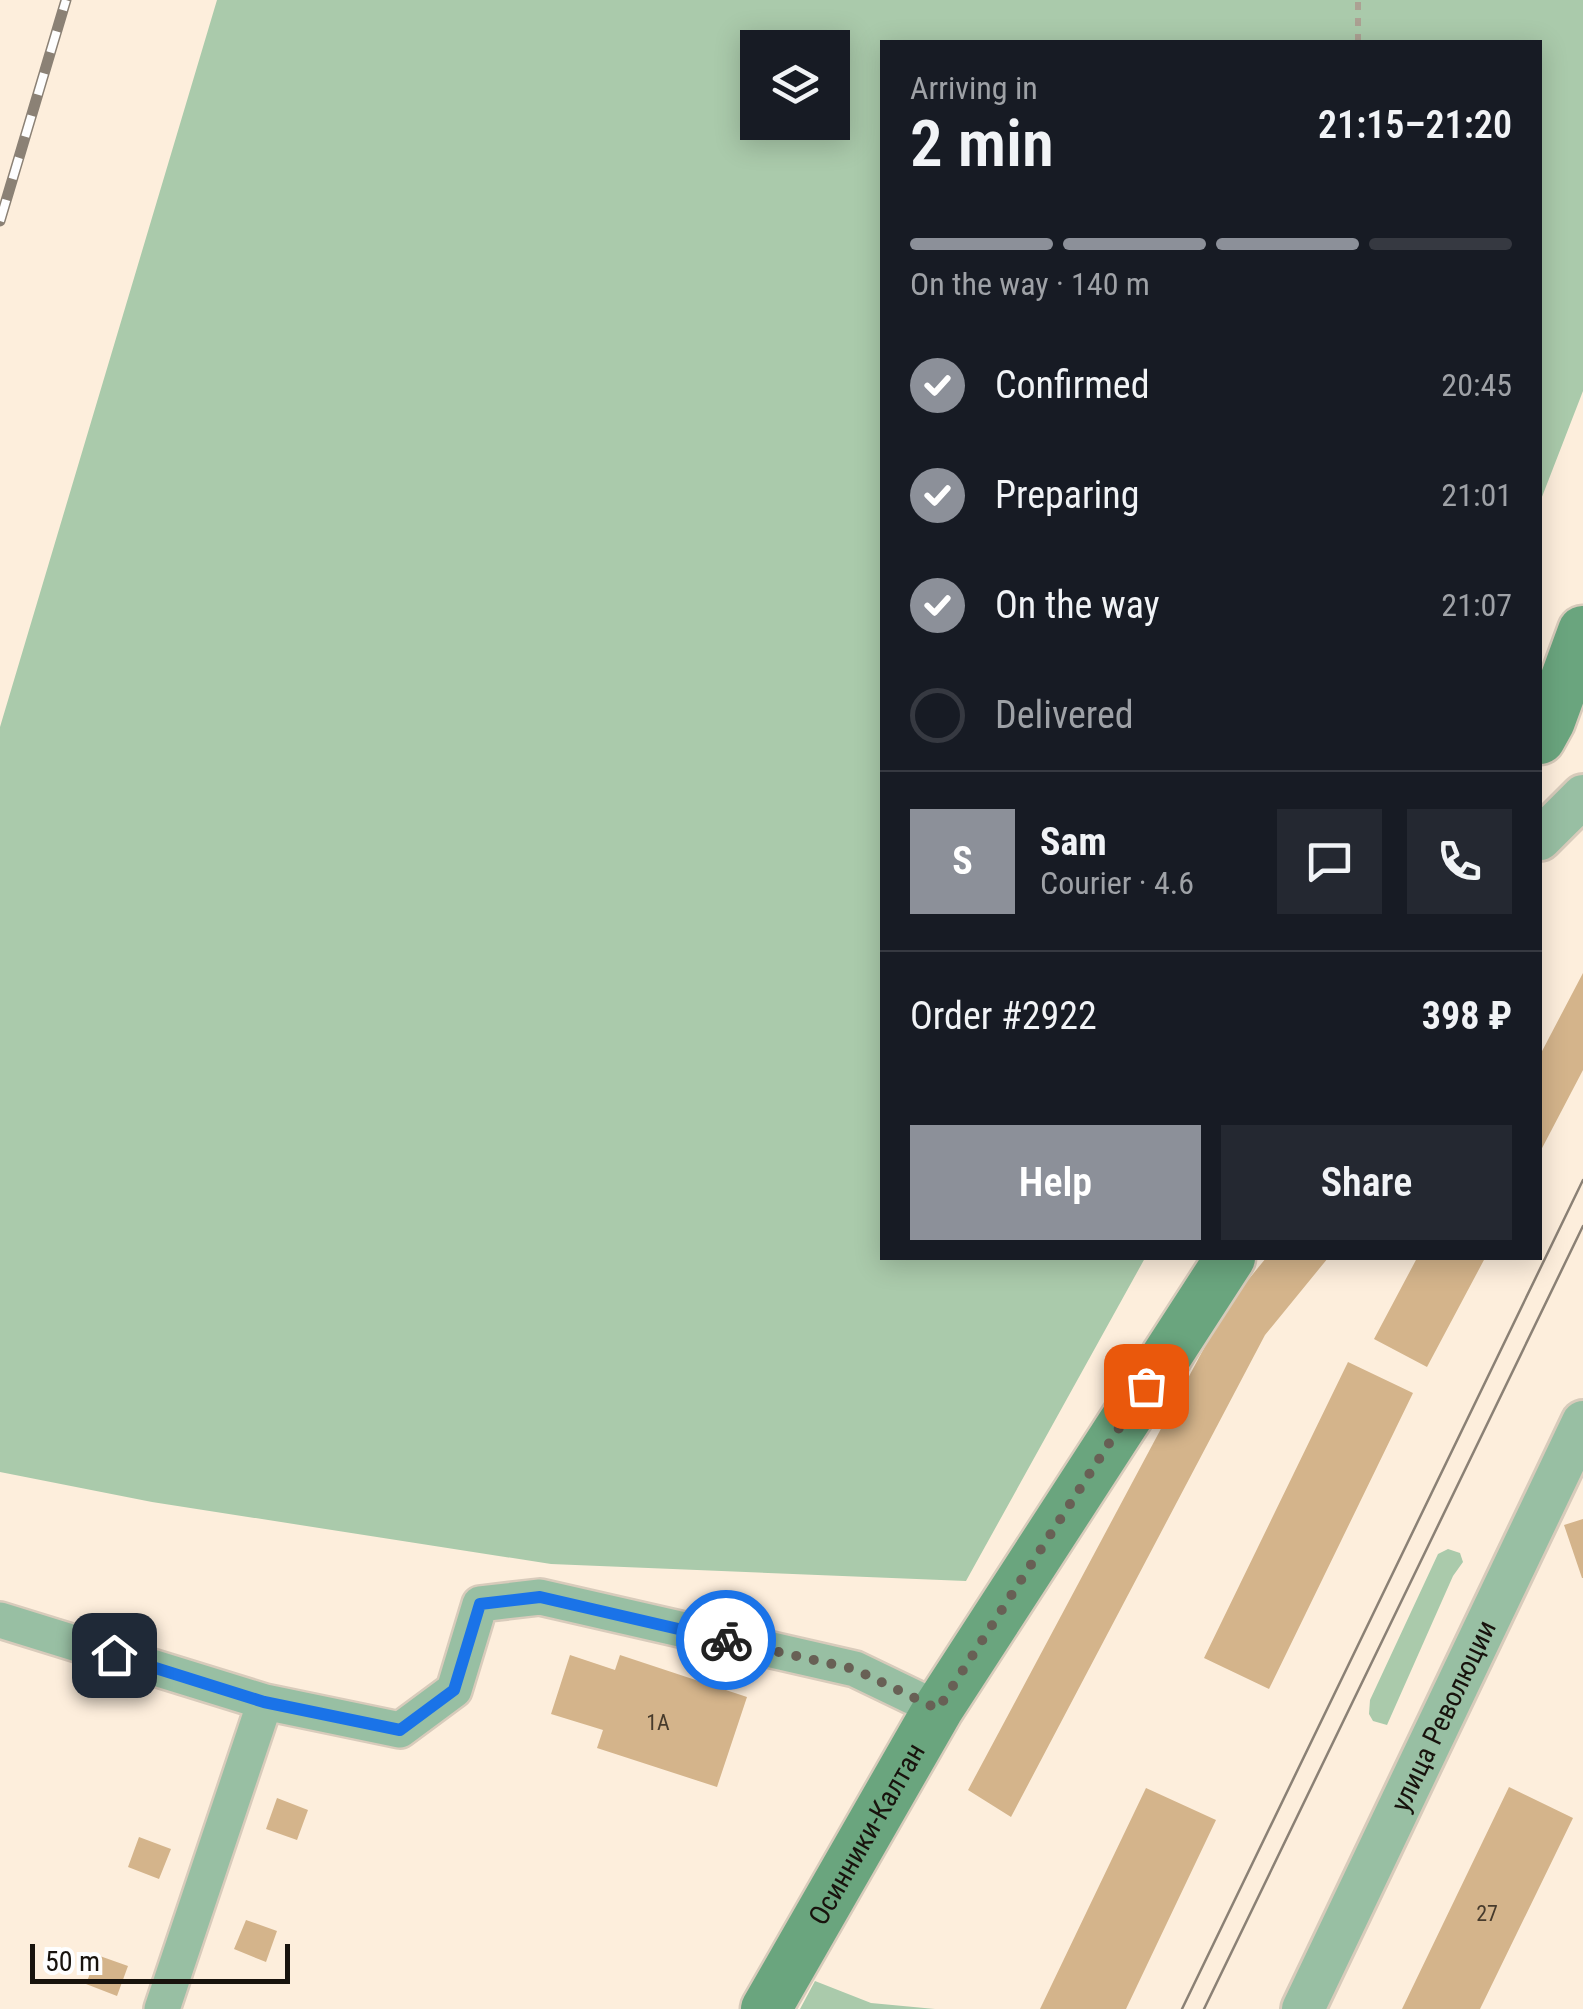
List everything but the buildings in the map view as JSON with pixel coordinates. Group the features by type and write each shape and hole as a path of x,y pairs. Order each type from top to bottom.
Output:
{"main road":[{"path":"1542,736 1583,631"},
{"name":"Осинники-Калтан","path":"766,2009 938,1709 1229,1260"}],"street":[{"path":"1542,837 1583,796"},
{"name":"улица Революции","path":"1303,2009 1583,1422"},
{"path":"0,1620 264,1702 400,1730 454,1690 480,1604 540,1597 854,1669 938,1709"},
{"path":"162,2009 264,1702"}],"path":[{"path":"1358,0 1358,40"}],"green space":[{"path":"217,0 1583,0 1583,391 1542,497 1542,40 880,40 880,1260 1144,1260 966,1581 551,1564 152,1502 0,1472 0,727"},
{"path":"1448,1549 1460,1553 1463,1562 1453,1576 1387,1725 1373,1721 1370,1700 1438,1554"},
{"path":"815,1981 871,2003 935,2009 800,2009"}],"tram line":[{"path":"1182,2009 1583,1180"},
{"path":"1204,2009 1583,1226"}],"railway":[{"path":"0,221 66,0"}],"way so far":[{"path":"726,1640 854,1669 938,1709 1146,1386"}],"route":[{"path":"114,1655 264,1702 400,1730 454,1690 480,1604 540,1597 726,1640"}]}
